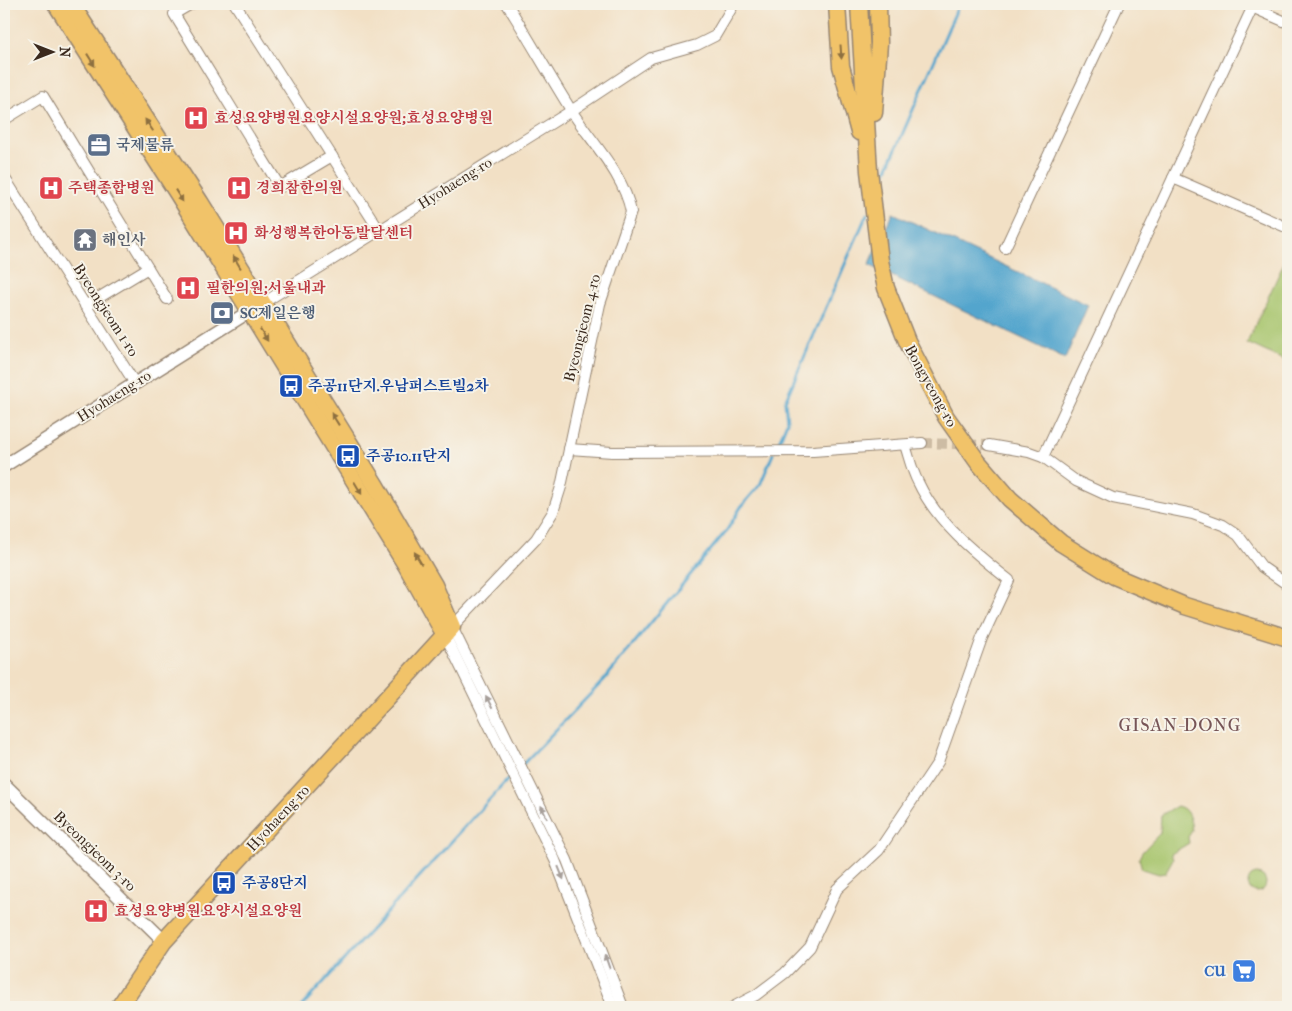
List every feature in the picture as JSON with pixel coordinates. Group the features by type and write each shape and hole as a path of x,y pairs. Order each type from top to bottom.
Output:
{"main road":[{"path":"56,4 178,194 381,494 434,585 449,631"},
{"path":"71,4 200,202 256,307"},
{"path":"837,4 842,66 869,169"},
{"name":"Bongyeong-ro","path":"858,4 869,169 880,261 886,288 907,341 946,417 978,462 1010,499 1061,543 1114,576 1185,606 1288,638"},
{"path":"869,169 879,43 878,4"},
{"name":"Hyohaeng-ro","path":"119,1007 164,941 449,631"}],"street":[{"path":"191,4 174,14 280,186 332,156"},
{"path":"235,4 379,230"},
{"name":"Byeongjeom 4-ro","path":"449,631 536,539 553,512 569,449 600,304 631,212 629,200 618,179 572,111 507,4"},
{"name":"Hyohaeng-ro","path":"4,466 134,382 572,111 651,58 697,45 715,36 734,4"},
{"path":"1005,248 1119,4"},
{"path":"1043,457 1173,178 1250,5 1288,23"},
{"path":"4,120 44,96 167,299"},
{"name":"Byeongjeom 1-ro","path":"4,177 134,382"},
{"path":"1173,178 1288,228"},
{"path":"85,306 148,268"},
{"path":"569,449 612,452 791,451 905,446 922,443"},
{"path":"989,445 1029,452 1043,457 1076,481 1113,498 1202,516 1224,525 1238,535 1262,567 1288,584"},
{"path":"733,1007 756,995 785,973 810,947 837,889 879,850 929,775 948,738 982,638 1009,580 972,551 930,502 917,482 905,446"},
{"path":"449,631 530,794 567,860 623,1007"},
{"name":"Byeongjeom 3-ro","path":"4,784 164,941"},
{"path":"530,794 613,1007"}],"green space":[{"path":"1288,254 1288,362 1247,343"},
{"path":"1177,806 1187,812 1190,819 1192,831 1188,837 1189,843 1171,854 1173,859 1165,873 1159,874 1142,869 1139,858 1142,852 1160,833 1161,815"},
{"path":"1257,874 1263,877 1266,883 1263,889 1257,892 1251,889 1248,883 1251,877"}],"water":[{"path":"893,213 1088,305 1065,359 869,265"}],"waterway":[{"path":"878,190 959,4"},
{"path":"776,449 787,422 785,401 867,214"},
{"path":"522,765 604,680 727,530 741,507 760,485 773,454"},
{"path":"301,1007 511,776"}],"tunnel":[{"path":"922,443 989,445"}],"place":[{"name":"효성요양병원요양시설요양원;효성요양병원","path":"196,118"},
{"name":"국제물류","path":"99,145"},
{"name":"주택종합병원","path":"51,188"},
{"name":"경희참한의원","path":"239,188"},
{"name":"화성행복한아동발달센터","path":"236,233"},
{"name":"해인사","path":"85,240"},
{"name":"필한의원;서울내과","path":"188,288"},
{"name":"SC제일은행","path":"222,313"},
{"name":"주공11단지.우남퍼스트빌2차","path":"291,386"},
{"name":"주공10.11단지","path":"348,456"},
{"name":"주공8단지","path":"224,883"},
{"name":"효성요양병원요양시설요양원","path":"96,911"},
{"name":"CU","path":"1244,971"}],"district":[{"name":"GISAN-DONG","path":"1180,725"}]}
